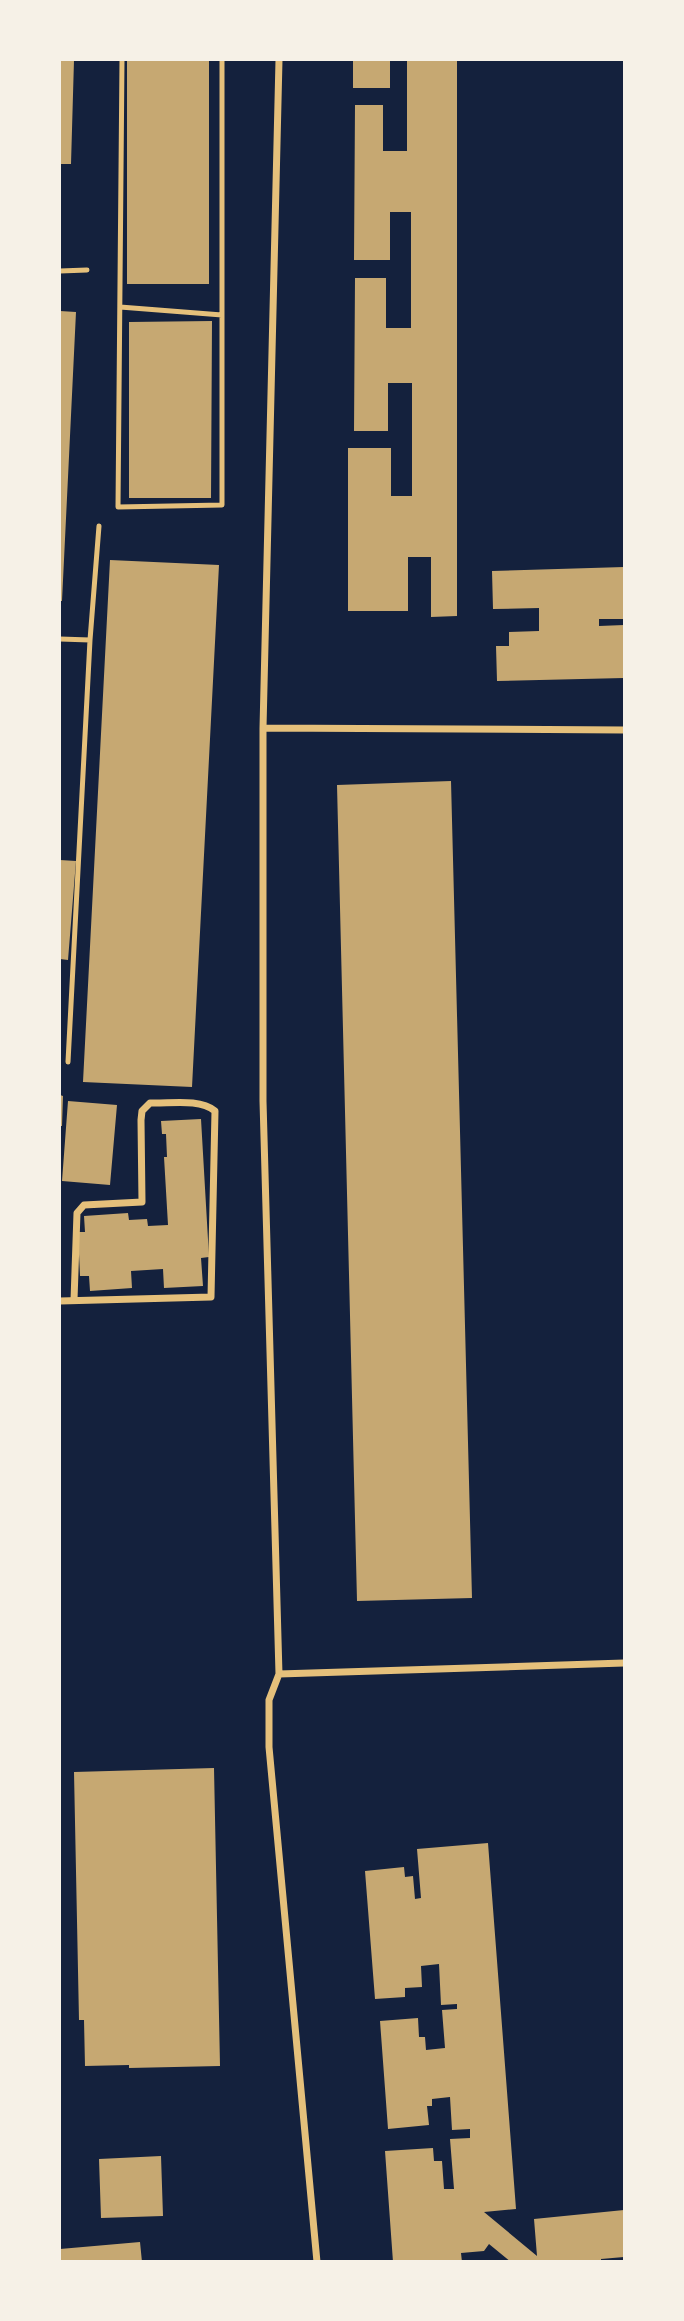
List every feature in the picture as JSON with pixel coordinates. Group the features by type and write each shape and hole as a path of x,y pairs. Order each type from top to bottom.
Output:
{"street":[{"path":"279,60 263,728 263,1101 279,1674 269,1699 269,1747 317,2262"},
{"path":"263,728 625,730"},
{"path":"60,1301 211,1297 215,1111 210,1107 199,1104 150,1104 142,1111 142,1202 84,1205 77,1213 74,1300"},
{"path":"279,1674 625,1663"}],"lane":[{"path":"121,60 118,507 222,505 222,60"},
{"path":"60,271 87,270"},
{"path":"120,307 222,315"},
{"path":"68,1062 90,640 99,526"},
{"path":"60,639 90,640"}],"building":[{"path":"60,60 74,60 71,164 60,164"},
{"path":"127,60 209,60 209,284 127,284"},
{"path":"353,60 390,60 390,88 353,88"},
{"path":"407,60 457,60 457,616 431,617 431,557 408,557 408,611 348,611 348,448 391,448 391,496 412,496 412,383 388,383 388,431 354,431 355,278 386,278 386,328 411,328 411,212 390,212 390,260 354,260 355,105 383,105 383,151 407,151"},
{"path":"60,311 76,312 62,601 60,601"},
{"path":"212,321 211,498 129,498 129,322"},
{"path":"110,560 219,565 192,1087 83,1082"},
{"path":"624,567 624,619 599,619 599,626 624,625 624,678 497,681 496,646 509,646 509,632 539,631 539,608 493,609 492,571"},
{"path":"451,781 472,1598 357,1601 337,785"},
{"path":"60,860 76,861 68,960 60,959"},
{"path":"60,1095 63,1096 62,1126 60,1126"},
{"path":"68,1101 117,1105 110,1185 62,1181"},
{"path":"201,1119 209,1257 201,1258 203,1286 164,1288 163,1269 131,1271 132,1288 90,1291 89,1276 80,1276 78,1232 85,1232 84,1216 128,1213 129,1220 147,1219 148,1226 168,1225 164,1157 167,1157 166,1134 162,1134 161,1121"},
{"path":"214,1768 220,2066 85,2066 84,2020 79,2020 74,1772"},
{"path":"488,1843 516,2209 484,2212 537,2256 534,2219 624,2210 624,2257 601,2259 601,2262 511,2262 489,2244 484,2251 461,2253 462,2262 393,2262 385,2151 433,2148 434,2161 442,2161 444,2189 454,2189 450,2139 470,2138 470,2129 452,2130 450,2097 432,2099 432,2106 427,2106 429,2125 388,2129 380,2021 418,2018 419,2037 425,2037 426,2050 445,2048 442,2010 457,2009 457,2004 441,2005 439,1964 421,1966 422,1987 405,1988 405,1997 375,1999 365,1871 404,1867 405,1877 413,1876 415,1899 421,1898 417,1849"},
{"path":"161,2156 163,2216 101,2218 99,2159"},
{"path":"140,2242 142,2262 60,2262 60,2249"}]}
